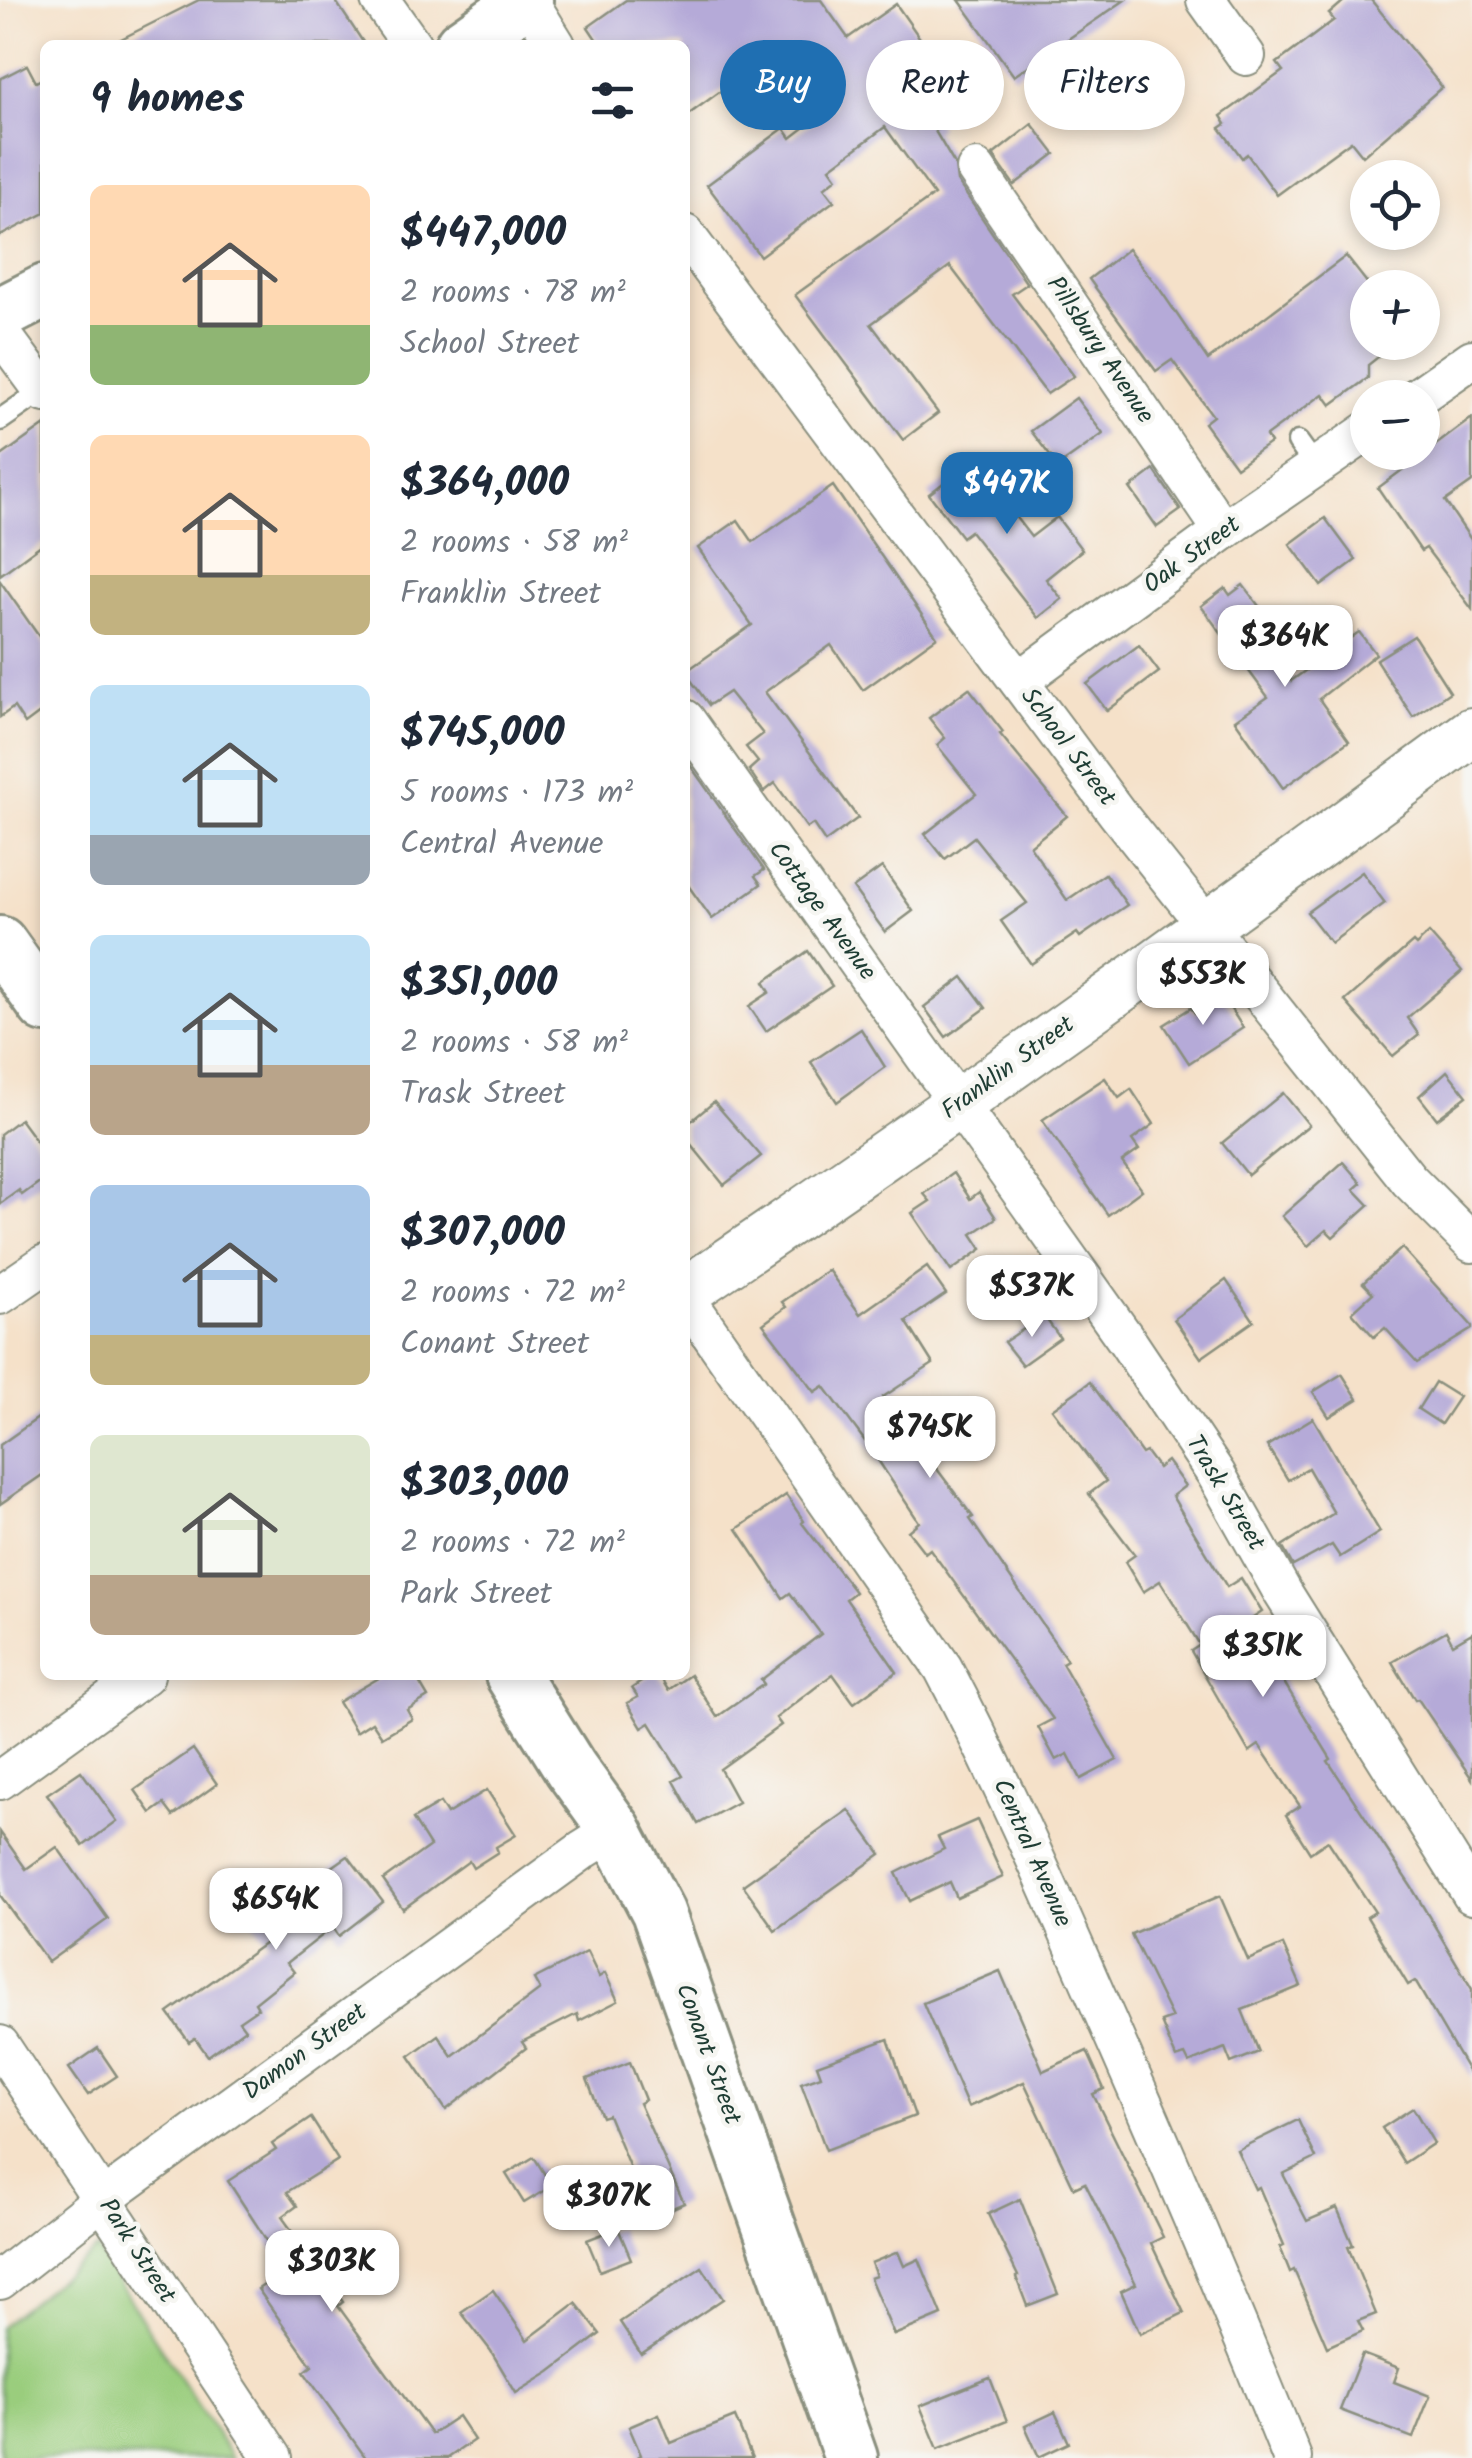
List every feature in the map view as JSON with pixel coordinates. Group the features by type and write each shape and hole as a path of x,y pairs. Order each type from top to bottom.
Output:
{"main road":[{"path":"469,40 527,0"},
{"path":"0,314 40,294"},
{"path":"0,943 40,999"},
{"name":"Conant Street","path":"515,1680 571,1769 616,1830 658,1912 851,2458"}],"street":[{"path":"380,0 408,40"},
{"path":"527,0 553,40"},
{"path":"1206,0 1246,56"},
{"name":"Pillsbury Avenue","path":"976,169 1223,531"},
{"name":"School Street","path":"690,241 1117,813 1409,1180 1472,1243"},
{"path":"0,332 40,388"},
{"path":"1440,381 1472,358"},
{"name":"Oak Street","path":"1019,681 1223,531 1307,454 1350,438"},
{"name":"Cottage Avenue","path":"690,726 960,1102"},
{"name":"Franklin Street","path":"690,1291 1208,926 1472,732"},
{"name":"Trask Street","path":"960,1102 1216,1474 1283,1592 1472,1896"},
{"path":"0,1295 40,1267"},
{"name":"Central Avenue","path":"690,1301 943,1668 972,1722 1238,2322 1292,2458"},
{"path":"0,1780 138,1680"},
{"name":"Damon Street","path":"0,2280 103,2199 582,1850 616,1830"},
{"name":"Park Street","path":"0,2045 273,2458"}],"lane":[{"path":"0,420 40,394"}],"green space":[{"path":"97,2249 232,2458 0,2458 0,2326"}],"building":[{"path":"199,0 335,0 362,40 119,40"},
{"path":"626,0 821,0 848,38 896,4 921,40 866,40 866,130 881,130 830,168 837,178 824,188 834,201 760,256 707,185 781,130 791,138 801,130 846,130 846,40 720,40 720,92 690,113 690,40 597,40 588,27"},
{"path":"959,0 1125,0 1067,40 1024,40 1024,69 1014,76 1004,62 1004,40 988,40"},
{"path":"1345,0 1371,0 1442,87 1363,156 1351,141 1277,195 1247,154 1242,158 1220,128 1226,124 1221,116 1283,71 1277,63 1334,20 1329,14"},
{"path":"27,65 36,82 40,80 40,216 0,236 0,79"},
{"path":"887,130 936,130 955,165 957,181 1027,284 1012,294 1074,376 1047,394 950,266 871,324 938,413 903,440 795,295 934,195"},
{"path":"1024,130 1037,130 1055,154 1014,185 993,155"},
{"path":"1128,249 1208,360 1346,256 1357,270 1350,270 1350,360 1374,360 1368,365 1368,378 1350,380 1350,391 1331,405 1323,394 1266,436 1270,443 1236,467 1204,423 1213,416 1172,360 1156,371 1089,279"},
{"path":"1076,398 1103,434 1058,466 1031,431"},
{"path":"1472,418 1472,482 1445,501 1472,541 1472,609 1426,548 1421,551 1378,488 1402,470 1440,470 1440,442"},
{"path":"40,429 40,546 0,575 0,457"},
{"path":"972,461 1031,537 1057,517 1082,550 1046,579 1062,599 1038,618 970,531 962,537 929,494"},
{"path":"1154,470 1181,510 1157,527 1130,488"},
{"path":"833,486 937,637 863,690 831,645 765,692 858,818 825,842 813,824 807,828 775,783 764,792 749,770 758,762 746,747 763,734 729,692 709,705 690,679 690,668 752,625 698,548 738,520 753,542"},
{"path":"1325,518 1356,560 1321,586 1290,544"},
{"path":"0,581 40,638 40,713 25,724 14,707 0,717"},
{"path":"1243,585 1268,618 1262,623 1268,632 1258,639 1291,681 1359,632 1376,654 1319,699 1349,741 1283,788 1235,720 1268,697 1201,606 1225,588 1230,595"},
{"path":"1414,636 1450,692 1413,717 1376,660"},
{"path":"1139,645 1159,672 1107,711 1087,684"},
{"path":"969,688 1003,732 1000,734 1067,816 1030,846 1067,900 1105,874 1127,905 1031,964 1001,921 1027,903 974,837 945,859 925,834 976,794 937,745 945,738 929,718"},
{"path":"690,765 764,870 755,876 761,884 712,919 690,888"},
{"path":"882,867 913,911 885,932 853,888"},
{"path":"1362,872 1385,903 1331,943 1307,912"},
{"path":"1429,933 1462,971 1407,1018 1419,1035 1393,1056 1345,1001 1413,942 1416,945"},
{"path":"808,951 832,986 766,1031 749,1006 770,992 764,982"},
{"path":"963,977 986,1008 946,1037 924,1007"},
{"path":"1222,995 1243,1028 1189,1063 1164,1025 1191,1008 1195,1013"},
{"path":"861,1029 885,1067 837,1102 811,1062"},
{"path":"1447,1071 1467,1096 1437,1119 1419,1096"},
{"path":"1105,1078 1119,1098 1131,1089 1154,1124 1132,1140 1139,1150 1122,1162 1142,1190 1108,1215 1042,1120"},
{"path":"1283,1093 1309,1125 1248,1175 1222,1143"},
{"path":"714,1102 761,1156 724,1185 690,1143 690,1122"},
{"path":"20,1119 40,1146 40,1182 0,1204 0,1134"},
{"path":"1343,1162 1361,1183 1354,1189 1369,1205 1333,1237 1326,1230 1308,1246 1282,1216"},
{"path":"953,1173 970,1199 979,1192 996,1218 972,1234 982,1249 951,1271 912,1213 930,1201 924,1194"},
{"path":"1402,1248 1472,1326 1417,1363 1385,1328 1374,1337 1352,1312 1373,1293 1363,1283"},
{"path":"927,1267 946,1294 906,1321 933,1364 883,1397 973,1517 970,1519 1067,1660 1062,1663 1117,1760 1081,1779 1068,1754 1056,1760 1038,1727 1053,1719 930,1549 925,1553 908,1531 919,1522 870,1448 824,1386 815,1392 763,1324 786,1307 782,1302 828,1270 860,1314"},
{"path":"1226,1280 1254,1321 1201,1358 1174,1319"},
{"path":"1044,1316 1060,1338 1022,1365 1004,1342"},
{"path":"1342,1374 1358,1399 1329,1417 1313,1392"},
{"path":"1090,1382 1142,1454 1146,1452 1158,1468 1167,1461 1185,1486 1172,1496 1227,1587 1241,1578 1262,1612 1247,1622 1331,1759 1328,1761 1412,1888 1472,1989 1472,2078 1415,1981 1408,1985 1367,1917 1375,1912 1328,1841 1310,1853 1286,1815 1300,1806 1259,1745 1249,1752 1191,1651 1200,1645 1160,1581 1143,1592 1125,1562 1135,1555 1089,1494 1106,1481 1052,1409"},
{"path":"1435,1382 1459,1397 1441,1424 1418,1409"},
{"path":"40,1417 40,1476 0,1504 0,1445"},
{"path":"1313,1418 1380,1532 1340,1557 1332,1545 1293,1566 1282,1546 1334,1513 1308,1468 1288,1480 1267,1446"},
{"path":"786,1495 802,1523 855,1592 846,1599 897,1672 854,1703 833,1674 776,1718 781,1725 720,1769 738,1802 698,1824 674,1781 683,1776 650,1723 642,1728 627,1703 638,1697 632,1688 644,1680 662,1680 668,1690 683,1680 690,1680 690,1675 717,1717 764,1684 761,1680 821,1634 790,1593 783,1598 737,1529"},
{"path":"1446,1631 1453,1644 1472,1633 1472,1779 1392,1662"},
{"path":"375,1680 418,1680 428,1697 407,1710 412,1719 382,1737 372,1722 356,1732 338,1702"},
{"path":"193,1749 217,1784 173,1816 164,1804 151,1813 135,1790"},
{"path":"81,1771 117,1821 83,1846 47,1794"},
{"path":"487,1790 516,1835 496,1847 498,1852 473,1868 469,1861 403,1909 383,1880 430,1846 413,1819 440,1803 447,1814"},
{"path":"849,1810 881,1854 775,1930 743,1885"},
{"path":"977,1820 1003,1877 957,1898 950,1882 910,1901 896,1873 944,1849 938,1837"},
{"path":"0,1832 26,1869 57,1847 108,1919 48,1962 0,1895"},
{"path":"348,1856 383,1902 339,1936 333,1927 287,1963 294,1972 239,2021 245,2029 208,2056 195,2038 189,2042 168,2013 268,1941 253,1922"},
{"path":"1220,1896 1248,1960 1283,1945 1301,1986 1242,2010 1259,2052 1231,2063 1225,2048 1189,2063 1185,2055 1176,2058 1161,2022 1172,2018 1131,1934"},
{"path":"587,1952 599,1977 605,1973 618,2001 579,2021 577,2014 522,2042 526,2048 446,2110 409,2056 438,2035 452,2056 540,1990 534,1979"},
{"path":"1000,1971 1043,2071 1087,2051 1104,2089 1093,2094 1163,2237 1151,2243 1184,2313 1140,2334 1121,2291 1136,2284 1085,2183 1074,2188 1024,2082 968,2107 923,2003"},
{"path":"888,2039 915,2116 826,2150 801,2083 821,2076 817,2065"},
{"path":"98,2048 117,2076 88,2095 69,2068"},
{"path":"630,2062 645,2100 639,2103 684,2203 646,2220 624,2170 630,2168 608,2115 602,2117 587,2079"},
{"path":"1413,2108 1434,2143 1404,2163 1382,2128"},
{"path":"311,2118 338,2160 287,2192 297,2206 282,2217 343,2302 338,2306 431,2434 458,2416 474,2440 448,2458 366,2458 304,2372 312,2366 258,2289 286,2270 228,2181 276,2150 272,2144"},
{"path":"1298,2120 1316,2158 1283,2174 1307,2221 1337,2208 1353,2245 1348,2247 1376,2314 1358,2321 1363,2331 1327,2347 1294,2270 1290,2272 1280,2247 1284,2245 1259,2187 1255,2189 1237,2150"},
{"path":"534,2157 552,2186 524,2203 506,2174"},
{"path":"1020,2199 1058,2294 1027,2306 1018,2276 988,2214"},
{"path":"618,2228 631,2259 600,2271 587,2240"},
{"path":"898,2252 904,2266 919,2259 942,2315 894,2335 870,2278 876,2276 871,2263"},
{"path":"702,2267 723,2299 641,2354 620,2322"},
{"path":"493,2290 527,2340 576,2303 600,2334 516,2393 461,2312"},
{"path":"1362,2354 1399,2368 1394,2382 1430,2396 1413,2438 1340,2410"},
{"path":"990,2378 1007,2421 938,2449 920,2406"},
{"path":"1055,2412 1069,2443 1039,2457 1025,2426"},
{"path":"659,2414 671,2443 735,2417 752,2458 636,2458 641,2455 629,2427"}]}
